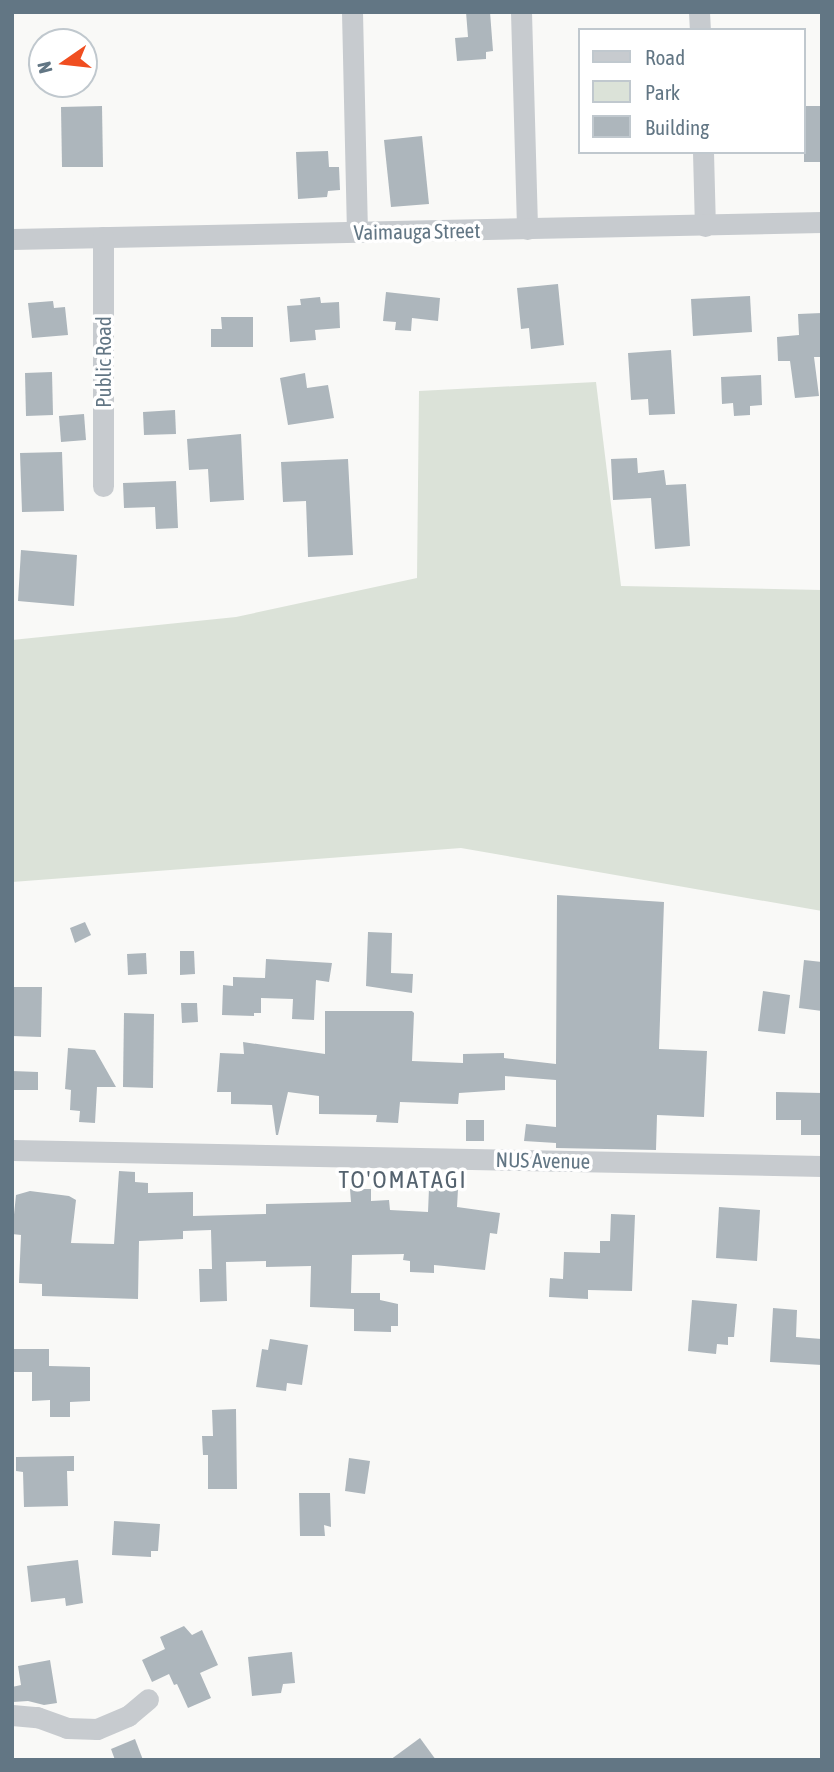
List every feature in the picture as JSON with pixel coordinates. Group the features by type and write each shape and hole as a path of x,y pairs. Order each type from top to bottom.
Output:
{"street":[{"path":"352,12 357,232"},
{"path":"521,12 527,229"},
{"path":"703,154 705,226"},
{"name":"Vaimauga Street","path":"12,239 822,222"},
{"name":"Public Road","path":"103,237 103,486"},
{"name":"NUS Avenue","path":"12,1150 822,1166"},
{"path":"12,1715 37,1717 67,1728 97,1729 128,1716 148,1699"}],"green space":[{"path":"596,382 621,586 822,590 822,911 461,848 12,882 12,640 236,617 417,578 419,391"}],"building":[{"path":"466,12 490,12 493,51 486,52 486,59 457,61 455,38 468,37"},
{"path":"102,106 103,167 62,167 61,107"},
{"path":"806,106 822,106 822,162 804,162"},
{"path":"422,136 429,204 391,207 384,140"},
{"path":"328,151 329,167 339,167 340,190 328,191 327,197 298,199 296,152"},
{"path":"558,284 564,345 531,349 529,328 521,329 517,288"},
{"path":"386,292 440,298 438,321 412,318 411,331 395,330 396,322 383,321"},
{"path":"750,296 752,332 693,336 691,299"},
{"path":"320,297 321,303 339,302 340,328 315,330 316,340 290,342 287,306 301,305 300,299"},
{"path":"53,301 54,308 65,307 68,335 32,338 28,303"},
{"path":"822,313 822,357 814,357 819,396 795,398 790,361 778,361 777,337 799,335 798,314"},
{"path":"221,317 253,317 253,347 211,347 211,329 222,329"},
{"path":"671,350 675,414 649,415 648,399 631,400 628,353"},
{"path":"52,372 53,415 26,416 25,373"},
{"path":"305,373 307,388 328,385 334,418 288,425 280,378"},
{"path":"761,375 762,405 750,406 750,415 734,416 733,403 722,404 721,377"},
{"path":"175,410 176,434 144,435 143,412"},
{"path":"84,414 86,440 61,442 59,416"},
{"path":"241,434 244,500 210,502 208,469 189,470 187,439"},
{"path":"62,452 64,511 22,512 20,453"},
{"path":"637,458 638,473 664,470 666,485 686,484 690,546 655,549 651,498 613,500 611,459"},
{"path":"348,459 353,555 308,557 306,501 283,502 281,462"},
{"path":"176,481 178,528 156,529 155,507 124,508 123,483"},
{"path":"21,550 77,555 74,606 18,601"},
{"path":"557,895 664,902 659,1049 707,1051 704,1117 657,1115 656,1150 556,1148 556,1143 524,1141 526,1124 556,1127 556,1080 505,1076 505,1090 459,1093 458,1104 400,1102 398,1123 376,1122 377,1115 319,1114 319,1096 288,1092 278,1135 272,1105 231,1104 231,1092 217,1092 220,1053 244,1054 243,1042 325,1054 325,1011 412,1011 412,1061 463,1063 463,1054 504,1053 504,1058 556,1064"},
{"path":"85,922 91,935 75,943 70,928"},
{"path":"368,932 392,933 391,973 413,974 412,993 366,986"},
{"path":"180,951 194,951 195,974 180,975"},
{"path":"146,953 147,974 128,975 127,954"},
{"path":"266,959 332,963 329,982 316,980 314,1020 292,1019 293,999 261,998 261,1013 254,1013 254,1016 222,1015 223,985 233,986 233,977 265,978"},
{"path":"804,960 822,962 822,1011 799,1008"},
{"path":"12,987 42,987 41,1037 12,1036"},
{"path":"763,991 790,995 785,1034 758,1031"},
{"path":"181,1003 197,1003 198,1022 182,1023"},
{"path":"124,1013 154,1014 153,1088 123,1087"},
{"path":"68,1048 95,1050 116,1087 97,1087 95,1123 79,1122 80,1111 70,1110 71,1090 65,1089"},
{"path":"12,1071 38,1072 38,1090 12,1090"},
{"path":"776,1092 822,1093 822,1135 801,1135 801,1120 776,1120"},
{"path":"466,1120 484,1120 484,1141 466,1141"},
{"path":"119,1171 135,1172 135,1182 148,1183 148,1193 193,1192 193,1216 266,1214 266,1204 351,1202 350,1189 371,1189 371,1201 389,1200 390,1210 428,1212 429,1188 458,1189 457,1207 500,1213 497,1234 490,1233 485,1270 434,1265 434,1273 410,1272 410,1261 403,1260 404,1254 352,1255 351,1293 380,1293 380,1300 398,1304 398,1326 391,1326 391,1332 354,1331 354,1309 310,1307 311,1266 266,1267 266,1261 226,1262 227,1301 200,1302 199,1269 212,1269 211,1230 183,1231 183,1239 139,1241 138,1299 42,1296 42,1284 19,1283 21,1235 12,1234 16,1195 30,1191 69,1196 76,1200 71,1243 114,1244"},
{"path":"719,1207 760,1210 757,1261 716,1258"},
{"path":"611,1214 635,1215 632,1291 588,1290 588,1299 549,1297 550,1278 563,1279 564,1252 600,1253 600,1241 610,1241"},
{"path":"692,1300 737,1304 734,1337 728,1337 728,1345 717,1344 716,1354 688,1351"},
{"path":"773,1308 797,1310 796,1337 822,1339 822,1365 770,1362"},
{"path":"270,1339 308,1345 302,1385 287,1383 286,1391 256,1387 262,1349 268,1350"},
{"path":"12,1349 49,1349 49,1366 90,1367 90,1401 70,1402 70,1417 50,1417 50,1400 32,1401 32,1372 12,1372"},
{"path":"236,1409 237,1489 208,1489 208,1455 203,1455 202,1436 213,1436 212,1410"},
{"path":"74,1456 74,1471 67,1471 68,1506 24,1507 23,1472 16,1471 16,1457"},
{"path":"349,1458 370,1461 365,1494 345,1491"},
{"path":"299,1493 330,1493 331,1527 324,1525 325,1536 300,1536"},
{"path":"114,1521 160,1524 158,1551 151,1551 151,1557 112,1555"},
{"path":"78,1560 83,1603 66,1606 65,1598 31,1602 27,1566"},
{"path":"184,1626 192,1635 202,1630 218,1665 200,1673 211,1698 188,1708 177,1684 174,1685 169,1674 152,1682 142,1660 165,1649 160,1637"},
{"path":"292,1652 295,1683 283,1684 281,1693 252,1696 248,1657"},
{"path":"50,1660 57,1703 44,1705 28,1701 13,1702 12,1687 21,1685 18,1666"},
{"path":"420,1738 436,1760 390,1760"},
{"path":"135,1739 143,1760 115,1760 111,1749"}],"district":[{"name":"TO'OMATAGI","path":"403,1180"}]}
